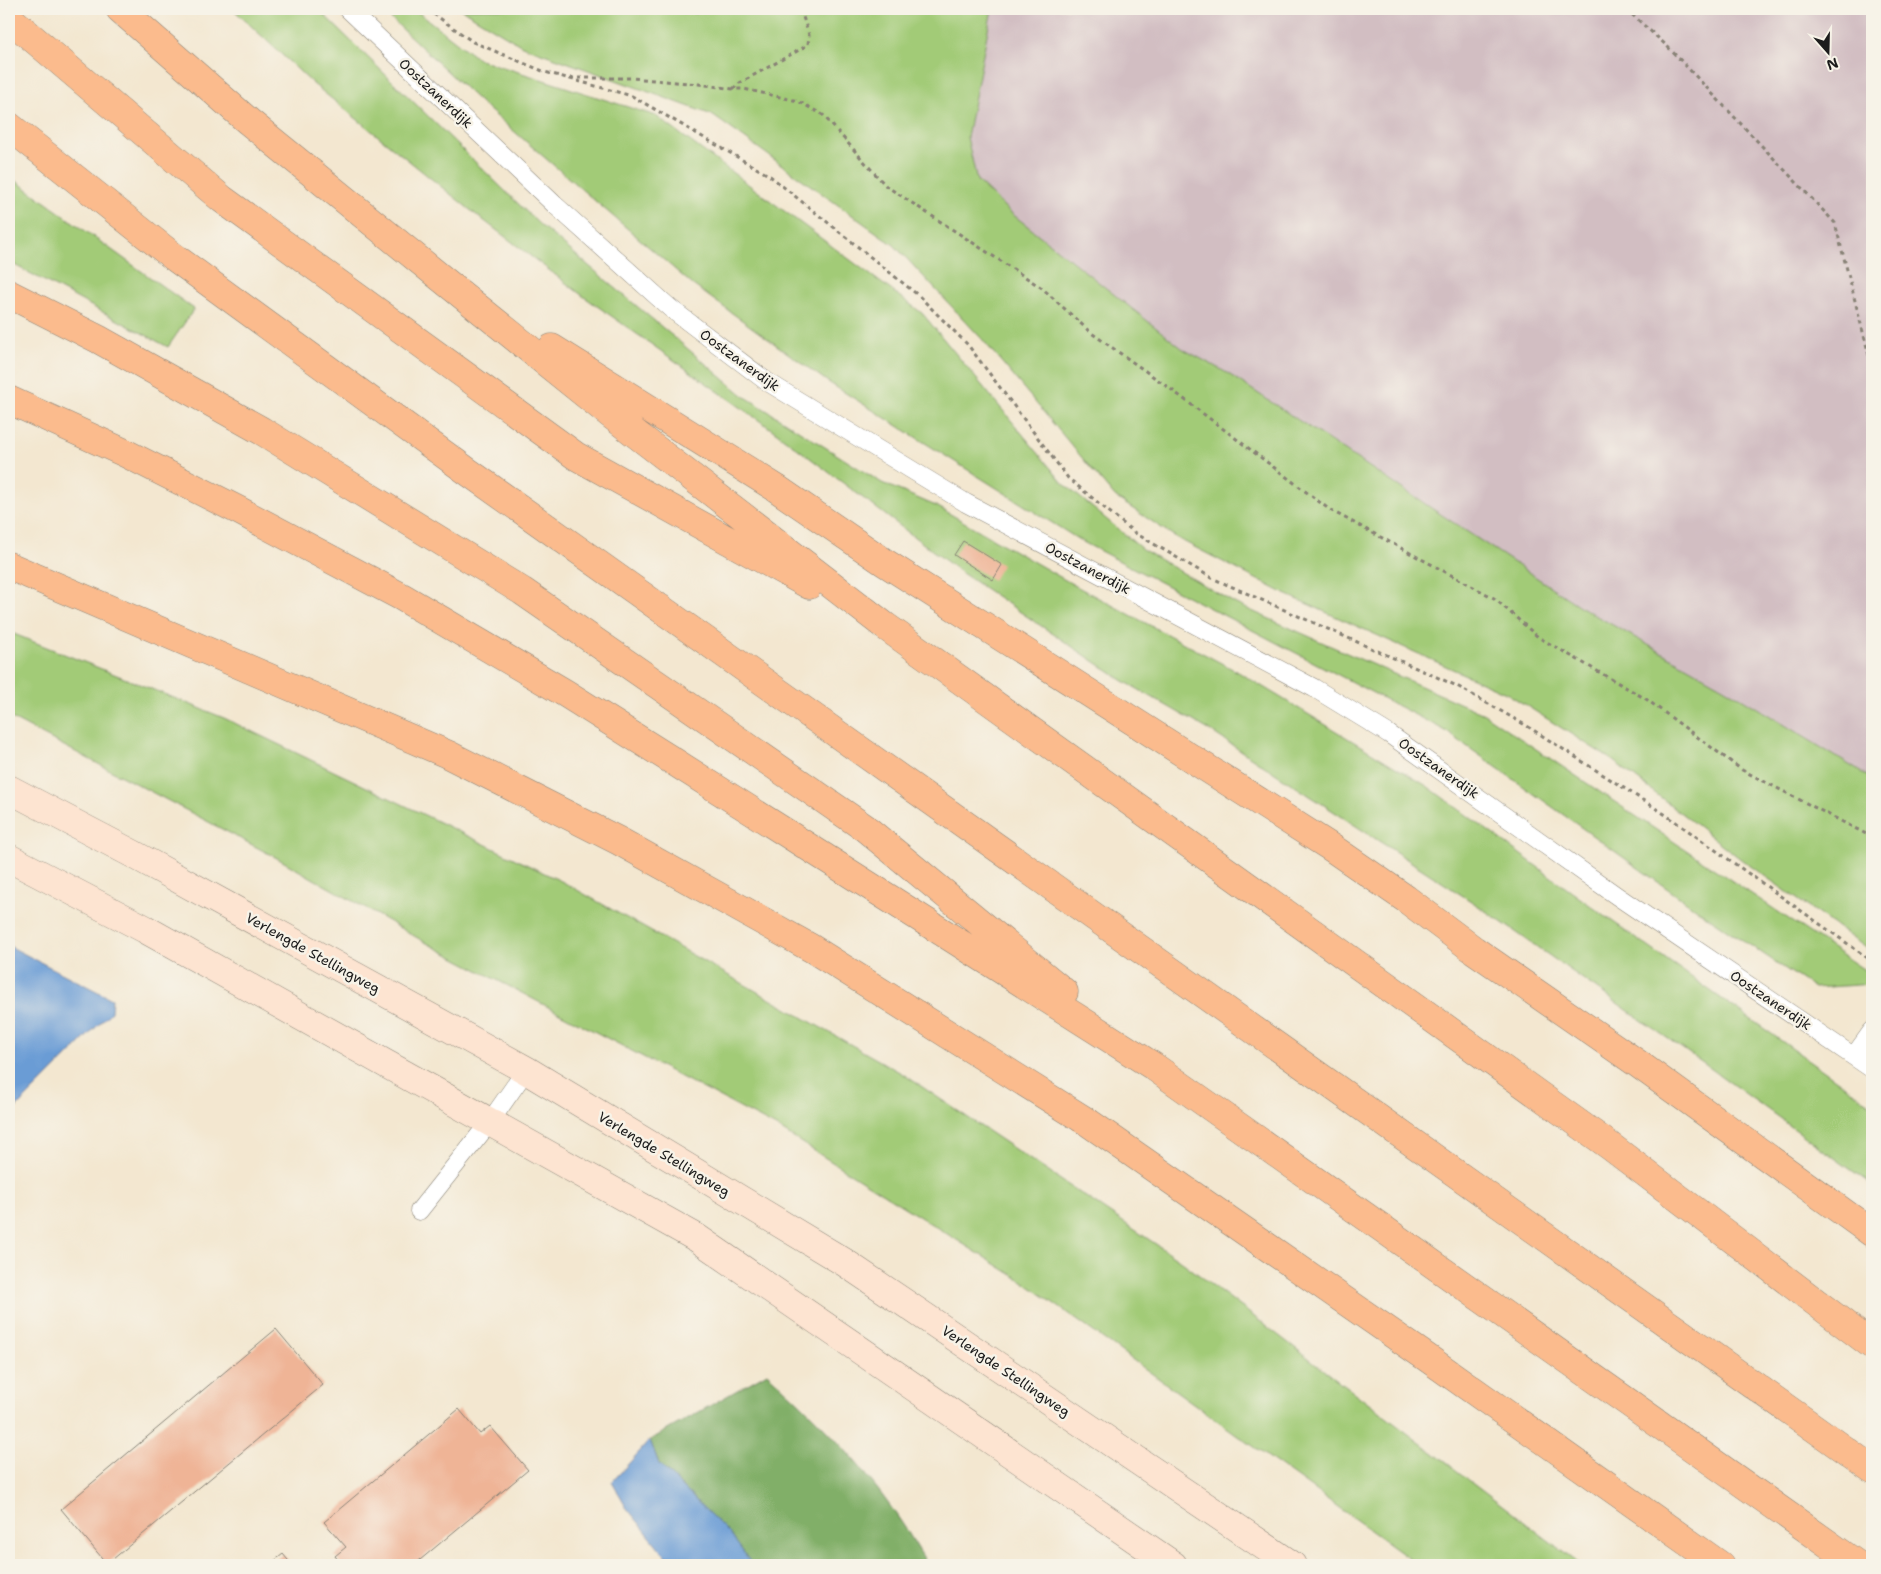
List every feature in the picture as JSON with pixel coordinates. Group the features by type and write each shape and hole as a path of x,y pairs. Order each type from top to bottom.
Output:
{"highway":[{"path":"120,9 248,121 441,278 610,414 885,626 1610,1146 1872,1345"},
{"path":"9,18 222,199 576,456 885,626"},
{"path":"9,126 174,257 466,471 1872,1469"},
{"path":"441,278 776,488 884,562 1332,848 1406,899 1474,950 1637,1063 1872,1233"},
{"path":"9,294 98,339 262,431 522,591 865,828 1153,1066"},
{"path":"9,400 125,453 238,510 419,607 565,693 1153,1066 1858,1565"},
{"path":"9,566 447,754 619,841 811,948 1089,1123 1410,1346 1720,1565"}],"main road":[{"name":"Verlengde Stellingweg","path":"9,789 526,1070 844,1262 1292,1565"},
{"path":"9,858 144,928 697,1238 1173,1565"}],"lane":[{"name":"Oostzanerdijk","path":"348,9 527,179 670,308 766,381 966,503 1314,688 1389,734 1617,896 1872,1069"},
{"path":"1854,1056 1872,1031"},
{"path":"419,1211 489,1123 526,1070"}],"path":[{"path":"427,9 473,42 545,72 632,96 770,176 920,296 968,345 1068,478 1135,533 1212,578 1457,686 1527,726 1666,815 1872,961"},
{"path":"733,89 738,84 808,44 809,35 803,17 807,9"},
{"path":"1626,9 1667,46 1835,223 1872,367"},
{"path":"566,78 632,78 744,89 798,101 823,115 886,186 1042,288 1090,332 1168,387 1330,510 1494,598 1538,637 1646,699 1742,770 1872,837"}],"shaded area":[{"path":"992,9 1872,9 1872,779 1725,688 1584,609 1227,373 1183,349 1011,213 977,181 967,138"}],"green space":[{"path":"233,9 318,9 539,224 744,396 882,483 938,507 1074,585 1240,673 1427,786 1602,914 1872,1105 1872,1185 1710,1068 1477,905 1209,730 1122,680 962,573 777,433 583,296 474,213 312,83"},
{"path":"381,9 414,9 478,59 656,116 922,313 1063,483 1142,549 1236,604 1484,714 1872,975 1872,984 1814,988 1696,909 1444,730 1081,541 828,382 693,285 480,102"},
{"path":"461,9 685,9 696,14 695,9 992,9 967,137 977,181 1011,213 1183,349 1227,373 1584,609 1725,688 1872,779 1872,952 1742,860 1612,760 1508,694 1283,593 1177,538 1115,497 982,339 894,245 712,115 522,46"},
{"path":"9,176 194,309 168,347 9,262"},
{"path":"9,632 224,718 563,882 903,1074 1178,1259 1581,1565 1419,1565 1024,1282 776,1127 423,941 277,858 9,717"},
{"path":"767,1373 818,1421 850,1455 898,1517 928,1565 753,1565 730,1534 659,1464 650,1440"}],"water":[{"path":"9,946 112,999 111,1012 17,1107 9,1111"},
{"path":"650,1440 659,1464 730,1534 753,1565 674,1565 669,1560 626,1507 612,1482"}],"building":[{"path":"963,541 1002,565 993,580 954,555"},
{"path":"276,1329 323,1385 107,1564 61,1509"},
{"path":"459,1409 480,1434 490,1426 528,1470 414,1565 342,1565 335,1556 346,1547 324,1522"},
{"path":"283,1554 292,1565 269,1565"}]}
